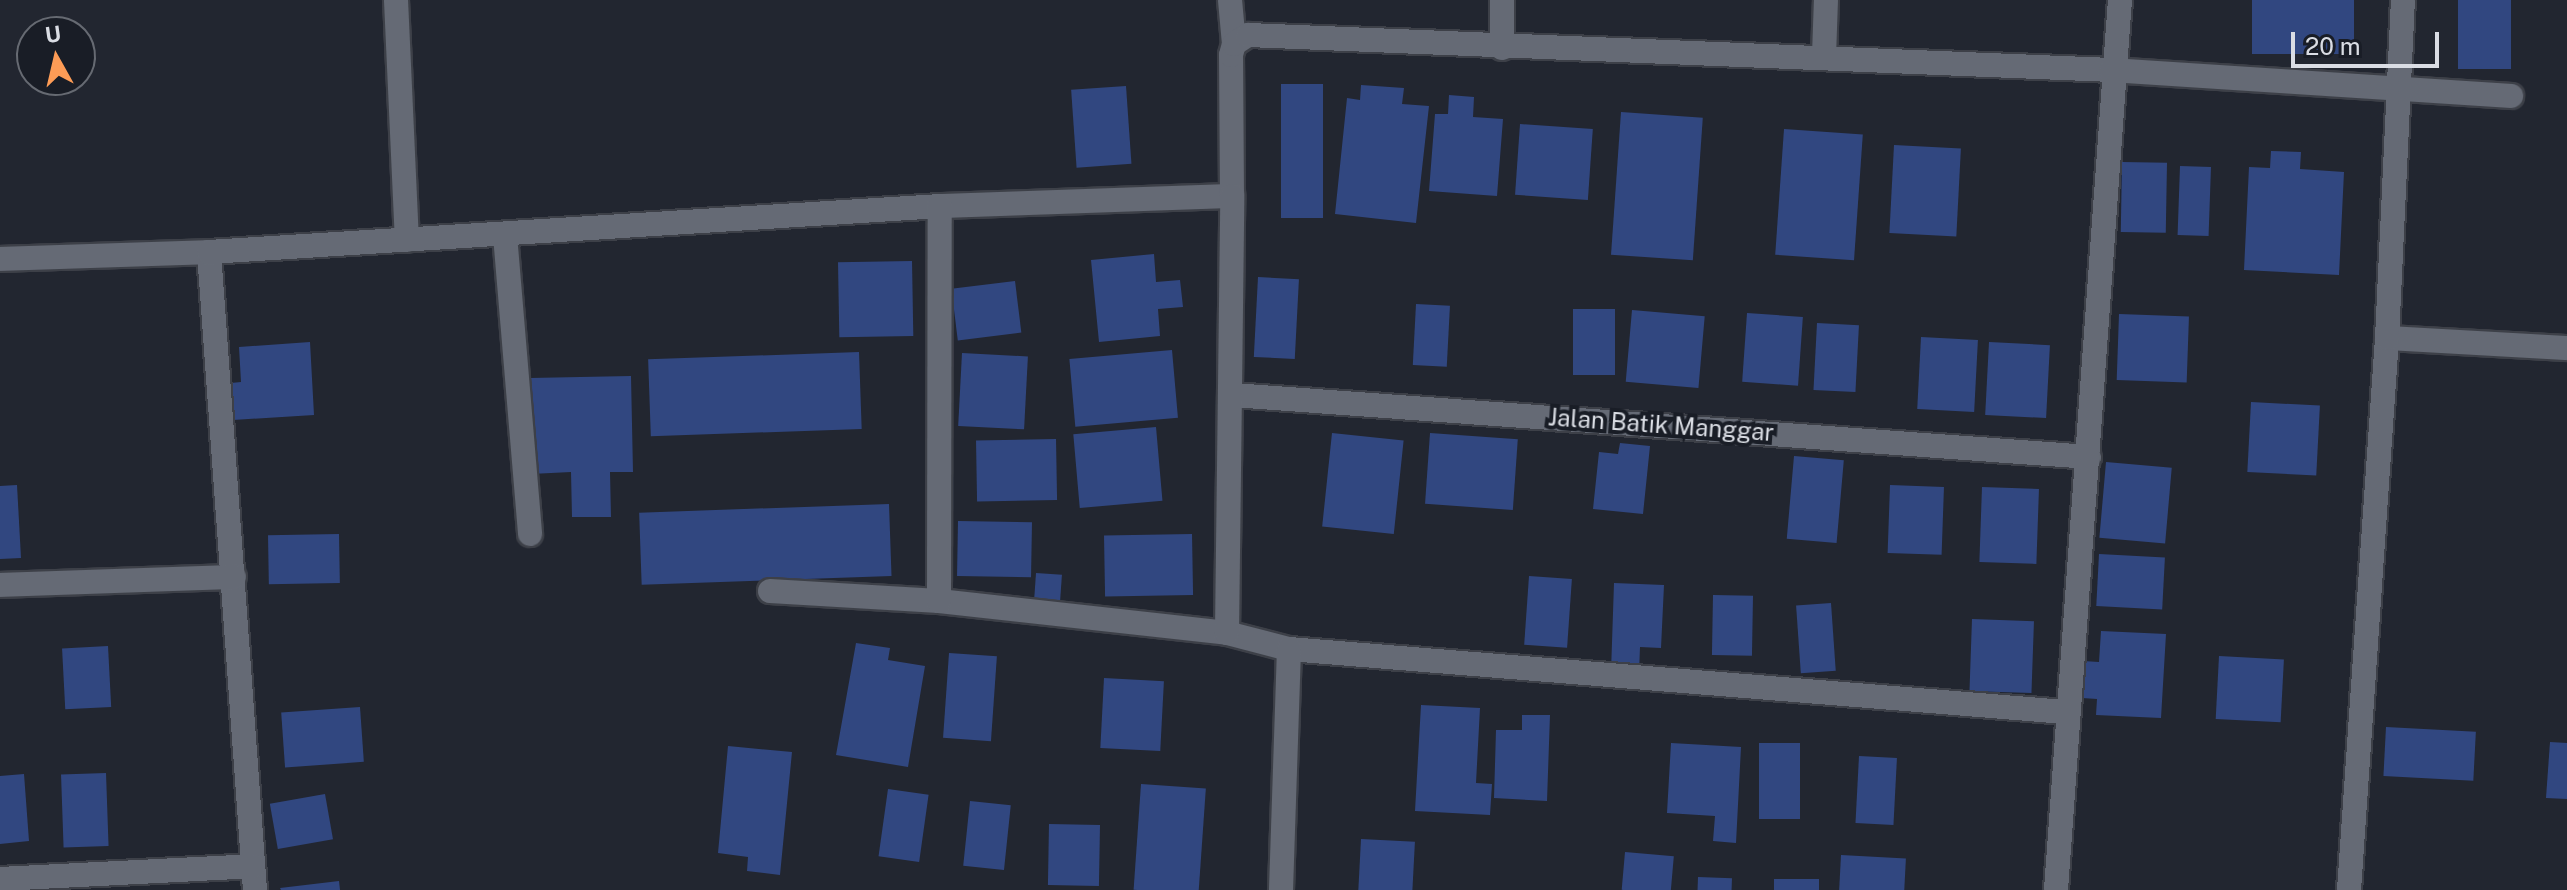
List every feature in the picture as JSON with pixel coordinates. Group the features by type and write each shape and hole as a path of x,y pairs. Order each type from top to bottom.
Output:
{"street":[{"path":"396,0 407,240"},
{"path":"1227,633 1233,395 1234,44 1230,0"},
{"path":"1502,0 1502,48"},
{"path":"1824,56 1826,0"},
{"path":"2056,890 2065,712 2089,457 2111,70 2120,0"},
{"path":"2349,890 2387,338 2403,0"},
{"path":"1234,44 1248,35 1502,48 1824,56 2111,70 2511,96"},
{"path":"0,259 209,252 940,206 1232,196"},
{"path":"939,601 940,206"},
{"path":"505,235 530,534"},
{"path":"0,879 254,878 209,252"},
{"path":"2387,338 2567,348"},
{"name":"Jalan Batik Manggar","path":"1233,395 2089,457"},
{"path":"0,585 234,577"},
{"path":"770,591 939,601 1227,633 1289,649 2065,712"},
{"path":"1281,890 1289,649"}],"building":[{"path":"2252,0 2354,0 2354,54 2252,54"},
{"path":"2458,0 2511,0 2511,69 2458,69"},
{"path":"1281,84 1323,84 1323,218 1281,218"},
{"path":"1361,85 1404,88 1402,104 1429,106 1416,223 1335,214 1347,98 1360,100"},
{"path":"1126,86 1131,164 1077,168 1071,90"},
{"path":"1449,95 1474,97 1473,117 1503,119 1497,196 1429,191 1435,114 1448,114"},
{"path":"1621,112 1703,118 1693,260 1611,255"},
{"path":"1520,124 1593,129 1588,200 1515,195"},
{"path":"1784,129 1863,135 1854,260 1775,255"},
{"path":"1894,145 1961,149 1956,236 1889,233"},
{"path":"2271,151 2301,152 2300,169 2344,172 2339,275 2244,270 2249,167 2270,168"},
{"path":"2122,162 2167,163 2166,233 2121,232"},
{"path":"2180,166 2211,167 2209,236 2178,235"},
{"path":"1154,254 1156,282 1180,280 1183,307 1158,309 1160,336 1099,342 1091,260"},
{"path":"912,261 913,336 839,337 838,262"},
{"path":"1258,277 1299,279 1295,359 1254,357"},
{"path":"1015,281 1021,333 958,340 951,289"},
{"path":"1416,304 1450,306 1447,367 1413,365"},
{"path":"1573,309 1615,309 1615,375 1573,375"},
{"path":"1632,310 1705,316 1698,388 1626,382"},
{"path":"1747,313 1803,317 1798,386 1742,382"},
{"path":"2119,314 2189,316 2187,382 2117,380"},
{"path":"1817,323 1859,325 1855,392 1813,390"},
{"path":"1921,337 1978,340 1974,412 1917,409"},
{"path":"310,342 314,415 233,420 231,383 241,382 239,347"},
{"path":"1989,342 2050,345 2046,418 1985,415"},
{"path":"1172,350 1178,418 1075,427 1069,359"},
{"path":"859,352 862,429 651,436 648,359"},
{"path":"962,353 1028,356 1024,429 958,426"},
{"path":"631,376 633,472 610,472 611,517 572,517 571,472 531,474 530,378"},
{"path":"2251,402 2320,406 2316,476 2247,472"},
{"path":"1156,427 1162,501 1080,508 1073,434"},
{"path":"1332,433 1404,441 1394,534 1322,526"},
{"path":"1430,433 1518,439 1513,510 1425,504"},
{"path":"1056,439 1057,500 977,501 976,440"},
{"path":"1620,443 1650,446 1643,514 1593,509 1599,452 1618,454"},
{"path":"1794,456 1844,460 1837,543 1787,539"},
{"path":"2106,462 2172,468 2165,543 2099,538"},
{"path":"17,485 21,558 0,559 0,486"},
{"path":"1890,485 1944,487 1942,555 1888,553"},
{"path":"1982,487 2039,489 2036,564 1979,562"},
{"path":"889,504 892,576 642,585 639,513"},
{"path":"958,521 1032,522 1031,577 957,576"},
{"path":"339,534 340,583 269,584 268,535"},
{"path":"1192,534 1193,595 1105,597 1104,536"},
{"path":"2099,554 2165,557 2162,609 2096,606"},
{"path":"1036,573 1062,575 1060,607 1034,605"},
{"path":"1529,576 1572,579 1567,648 1524,645"},
{"path":"1614,583 1664,585 1661,648 1640,647 1639,673 1611,672"},
{"path":"1713,595 1753,596 1752,656 1712,655"},
{"path":"1831,603 1836,671 1801,673 1796,605"},
{"path":"1972,619 2034,621 2031,693 1969,691"},
{"path":"2101,631 2166,634 2161,718 2096,715 2097,699 2082,698 2083,661 2099,662"},
{"path":"856,643 890,648 888,660 925,666 908,767 836,755"},
{"path":"108,646 111,707 65,709 62,648"},
{"path":"949,653 997,656 991,741 943,738"},
{"path":"2219,656 2284,659 2281,722 2216,719"},
{"path":"1104,678 1164,681 1160,751 1100,748"},
{"path":"1421,705 1480,708 1476,783 1492,784 1490,815 1415,811"},
{"path":"360,707 364,762 285,767 281,713"},
{"path":"1522,715 1550,715 1547,801 1494,798 1496,730 1522,730"},
{"path":"2386,727 2476,732 2473,781 2383,776"},
{"path":"2550,742 2567,743 2567,799 2546,798"},
{"path":"1671,743 1741,747 1736,843 1713,841 1715,816 1667,813"},
{"path":"1759,743 1800,743 1800,819 1759,819"},
{"path":"728,746 792,752 780,875 747,871 748,857 718,853"},
{"path":"1859,756 1897,758 1893,825 1855,823"},
{"path":"106,773 109,846 64,848 61,775"},
{"path":"24,774 29,841 0,844 0,776"},
{"path":"1141,784 1206,789 1199,890 1134,890"},
{"path":"888,789 929,795 919,862 879,856"},
{"path":"325,794 333,839 278,849 270,804"},
{"path":"970,801 1011,805 1004,870 963,866"},
{"path":"1049,824 1100,825 1099,886 1048,885"},
{"path":"1361,839 1415,842 1412,890 1358,890"},
{"path":"1625,852 1674,856 1671,890 1622,890"},
{"path":"1841,855 1906,858 1904,890 1839,890"},
{"path":"1698,877 1732,878 1732,890 1698,890"},
{"path":"1774,879 1819,879 1819,890 1774,890"},
{"path":"339,881 340,890 280,888"}]}
